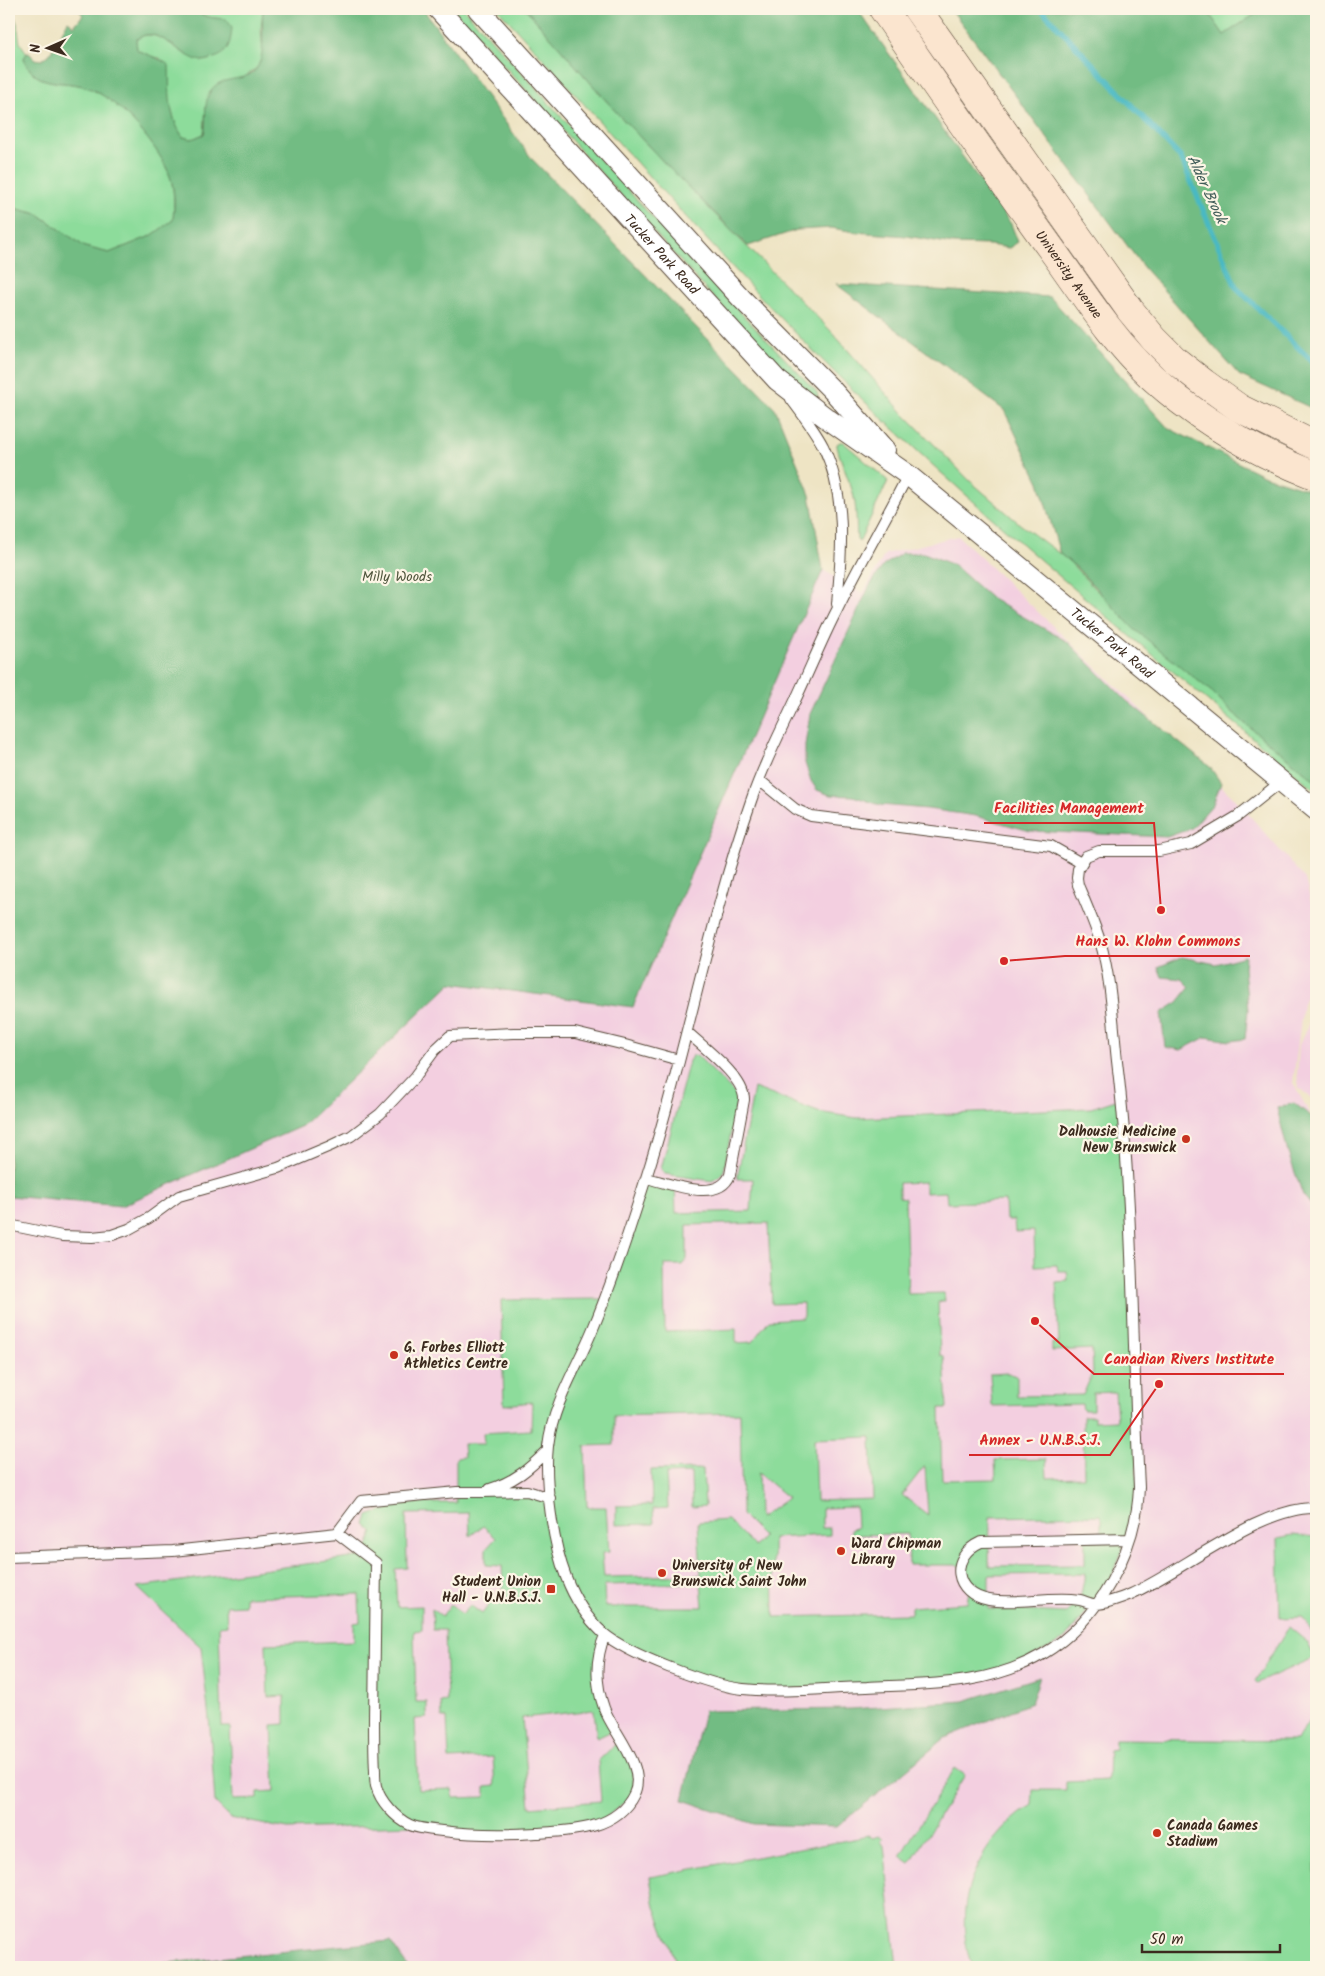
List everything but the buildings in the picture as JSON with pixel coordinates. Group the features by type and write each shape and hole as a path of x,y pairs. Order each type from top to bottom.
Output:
{"main road":[{"name":"University Avenue","path":"883,9 1000,179 1122,345 1152,377 1186,405 1219,428 1288,465 1316,476"},
{"name":"University Avenue","path":"917,9 1124,302 1154,339 1176,361 1239,408 1316,446"}],"street":[{"name":"Tucker Park Road","path":"438,9 776,380 908,476 1282,780 1316,810"},
{"name":"Tucker Park Road","path":"478,9 742,299 833,391 908,476"}],"lane":[{"path":"776,380 809,423 833,474 840,503 842,529 837,610"},
{"path":"908,476 837,610 759,780 731,862 687,1032 646,1178 597,1319 561,1398 552,1424 548,1451 550,1498 554,1529 566,1576 585,1613 605,1635 630,1649 679,1671 737,1689 763,1691 917,1686 970,1681 992,1676 1016,1667 1040,1656 1063,1641 1096,1605 1109,1584 1129,1539 1138,1506 1138,1487 1122,1098 1106,970 1100,942 1076,878 1081,862 1086,856 1100,851 1159,851 1190,844 1238,816 1282,780"},
{"path":"759,780 794,809 811,816 1051,846 1081,862"},
{"path":"9,1224 62,1236 92,1237 112,1235 129,1229 149,1218 179,1196 278,1168 330,1146 352,1136 380,1114 415,1078 435,1050 450,1036 543,1032 575,1033 679,1060"},
{"path":"646,1178 708,1190 717,1189 726,1183 730,1175 744,1091 737,1080 687,1032"},
{"path":"482,1492 504,1485 522,1474 548,1451"},
{"path":"337,1533 361,1501 457,1492 528,1492 550,1498"},
{"path":"1129,1539 981,1542 972,1546 960,1560 959,1572 962,1584 969,1591 983,1598 994,1600 1080,1600 1096,1605 1130,1594 1265,1521 1291,1512 1316,1508"},
{"path":"9,1557 173,1550 337,1533 376,1563 374,1754 376,1786 390,1809 410,1825 434,1830 500,1836 563,1832 596,1826 613,1817 628,1804 635,1793 635,1767 604,1708 597,1675 596,1661 605,1635"}],"shaded area":[{"name":"University of New Brunswick Saint John","path":"958,536 1237,801 1305,879 1311,902 1316,903 1316,974 1303,1003 1293,1083 1309,1112 1316,1136 1316,1967 408,1967 390,1941 157,1964 9,1967 9,1196 121,1205 302,1126 451,983 633,1007 823,570 863,593 885,554"},
{"path":"1316,1007 1316,1102 1299,1088 1297,1074 1299,1045"}],"green space":[{"path":"9,9 12,10 17,23 20,43 27,53 24,58 29,68 35,74 42,79 86,87 110,100 144,134 162,159 172,183 174,201 173,220 151,236 109,253 85,247 38,214 9,207"},
{"name":"Milly Woods","path":"77,9 194,9 204,16 226,19 232,27 227,48 221,55 206,61 194,59 161,38 152,35 144,35 136,40 137,50 169,65 170,102 174,120 183,137 192,139 204,134 208,97 215,86 227,80 248,75 258,66 263,46 263,9 423,9 532,159 775,408 810,495 823,570 633,1007 451,983 302,1126 121,1206 9,1196 9,207 38,214 85,247 109,253 151,236 173,220 174,207 172,183 162,159 144,134 122,110 98,92 86,87 42,79 29,68 24,58 29,53 35,59 42,60 50,54 68,21 74,26 83,15"},
{"path":"194,9 263,9 261,29 263,53 258,67 206,106 204,134 192,139 183,137 177,128 170,106 169,79 160,58 151,57 137,50 136,40 142,36 155,36 168,42 185,54 204,61 226,19 204,16"},
{"path":"453,9 464,9 712,283 817,392 818,397 813,396 783,369 711,295"},
{"path":"498,9 526,9 617,113 831,331 903,413 970,481 1021,525 1068,560 1094,588 1212,692 1242,721 1316,781 1316,791 989,516 884,420 833,371 735,270"},
{"path":"526,9 857,9 1011,224 1018,242 1009,248 990,245 953,244 907,236 855,232 832,228 797,230 748,246 617,113"},
{"path":"951,9 1206,9 1224,35 1263,9 1310,9 1316,18 1316,410 1239,375 1144,268"},
{"path":"1206,9 1263,9 1224,35"},
{"path":"836,284 1050,297 1168,428 1265,476 1316,492 1316,781 1242,721 1212,692 1134,629 1076,567 1060,554 1039,482 1004,410"},
{"path":"843,442 888,481 859,542 857,540 853,493 837,447 837,444"},
{"path":"902,553 924,553 954,565 992,599 1068,642 1127,701 1210,767 1221,783 1213,804 1192,828 1167,837 1030,831 976,816 880,805 853,796 830,795 817,790 811,781 805,763 805,745 810,714 869,587 883,566"},
{"path":"1245,956 1244,968 1248,1010 1245,1039 1230,1041 1206,1037 1181,1050 1165,1047 1161,1013 1178,1002 1190,987 1182,979 1162,977 1158,967 1182,957 1216,964"},
{"path":"697,1055 735,1094 737,1099 724,1170 721,1176 712,1181 665,1174 661,1169 689,1061 692,1056"},
{"path":"754,1088 818,1112 857,1118 1091,1108 1122,1098 1138,1506 1109,1584 1063,1641 992,1676 763,1691 707,1681 605,1635 597,1675 614,1730 597,1738 594,1710 522,1718 530,1807 601,1801 598,1761 621,1739 630,1754 635,1793 596,1826 500,1836 410,1825 288,1829 230,1818 215,1803 210,1728 201,1647 137,1587 365,1556 373,1532 365,1525 368,1516 403,1503 456,1503 456,1458 464,1457 463,1444 484,1444 483,1433 531,1430 532,1402 504,1405 501,1300 605,1299 646,1178 675,1184 676,1213 751,1211 753,1179 737,1179","holes":["925,1182 925,1193 946,1192 947,1203 1005,1201 1006,1220 1014,1220 1015,1232 1034,1231 1035,1266 1057,1265 1058,1271 1067,1271 1068,1281 1056,1282 1059,1343 1052,1343 1052,1351 1092,1349 1093,1372 1083,1395 1017,1396 1017,1376 1008,1373 990,1374 992,1406 1082,1404 1083,1410 1093,1410 1093,1393 1115,1392 1117,1420 1094,1421 1094,1416 1083,1416 1084,1477 1047,1478 1046,1459 995,1460 996,1479 942,1480 940,1408 947,1408 944,1356 940,1355 938,1302 945,1301 944,1293 908,1294 905,1198 899,1197 899,1183","768,1223 772,1304 803,1303 803,1318 769,1320 752,1342 736,1343 736,1329 665,1332 664,1265 682,1265 687,1259 687,1225","740,1413 742,1515 763,1536 755,1547 728,1520 698,1522 701,1575 604,1577 602,1553 609,1552 606,1507 587,1507 585,1446 614,1445 614,1416","871,1437 873,1499 816,1501 814,1439","547,1452 550,1498 504,1485","925,1467 928,1515 902,1495","758,1473 788,1498 759,1518","856,1507 857,1528 851,1529 851,1535 908,1534 909,1565 959,1565 969,1591 967,1603 911,1607 911,1614 774,1617 773,1538 830,1535 830,1528 822,1528 822,1508","469,1513 470,1536 483,1526 496,1538 486,1549 486,1565 502,1566 504,1602 490,1603 482,1614 470,1605 462,1615 451,1604 442,1616 432,1609 433,1630 445,1630 447,1701 441,1702 442,1718 447,1718 449,1759 493,1757 495,1786 485,1787 485,1797 453,1798 452,1789 418,1790 415,1719 427,1718 427,1702 416,1702 414,1631 422,1630 422,1606 397,1607 395,1569 407,1568 406,1514","1101,1515 1101,1539 1085,1540 1085,1565 989,1566 990,1517","1085,1574 1080,1600 1066,1613 989,1609 989,1575","701,1583 703,1607 605,1607 604,1585","359,1594 360,1622 354,1623 354,1641 266,1644 268,1697 285,1696 285,1724 272,1725 275,1791 258,1792 258,1799 233,1800 230,1727 222,1727 219,1626 227,1625 226,1606 245,1605 245,1597"]},
{"path":"1294,1103 1316,1120 1316,1211 1303,1195 1288,1153 1277,1108"},
{"path":"703,1469 705,1506 692,1507 691,1473 666,1474 668,1508 653,1509 654,1524 616,1525 616,1506 652,1505 651,1470"},
{"path":"1293,1535 1316,1537 1316,1638 1302,1617 1280,1618 1278,1538"},
{"path":"1289,1627 1307,1642 1315,1657 1257,1683 1255,1681"},
{"path":"1040,1677 1031,1703 945,1738 837,1827 754,1824 683,1800 704,1711 851,1709 964,1701"},
{"name":"Canada Games Stadium","path":"1316,1710 1316,1967 972,1967 966,1943 964,1919 973,1875 983,1855 996,1837 1032,1805 1033,1790 1066,1790 1066,1782 1108,1780 1109,1750 1115,1749 1115,1739 1296,1741"},
{"path":"955,1768 965,1775 910,1863 900,1856"},
{"path":"869,1836 883,1838 881,1841 884,1846 897,1967 678,1967 655,1907 650,1877"},
{"path":"390,1941 408,1967 26,1967 157,1964"}],"waterway":[{"name":"Alder Brook","path":"1041,9 1181,158 1236,287 1316,365"}],"place":[{"name":"Facilities Management","path":"1161,910"},
{"name":"Hans W. Klohn Commons","path":"1004,961"},
{"name":"Dalhousie Medicine New Brunswick","path":"1186,1139"},
{"name":"Canadian Rivers Institute","path":"1035,1321"},
{"name":"G. Forbes Elliott Athletics Centre","path":"394,1355"},
{"name":"Annex - U.N.B.S.J.","path":"1159,1384"},
{"name":"Ward Chipman Library","path":"841,1551"},
{"name":"University of New Brunswick Saint John","path":"662,1573"},
{"name":"Student Union Hall - U.N.B.S.J.","path":"551,1589"},
{"name":"Canada Games Stadium","path":"1157,1833"}]}
